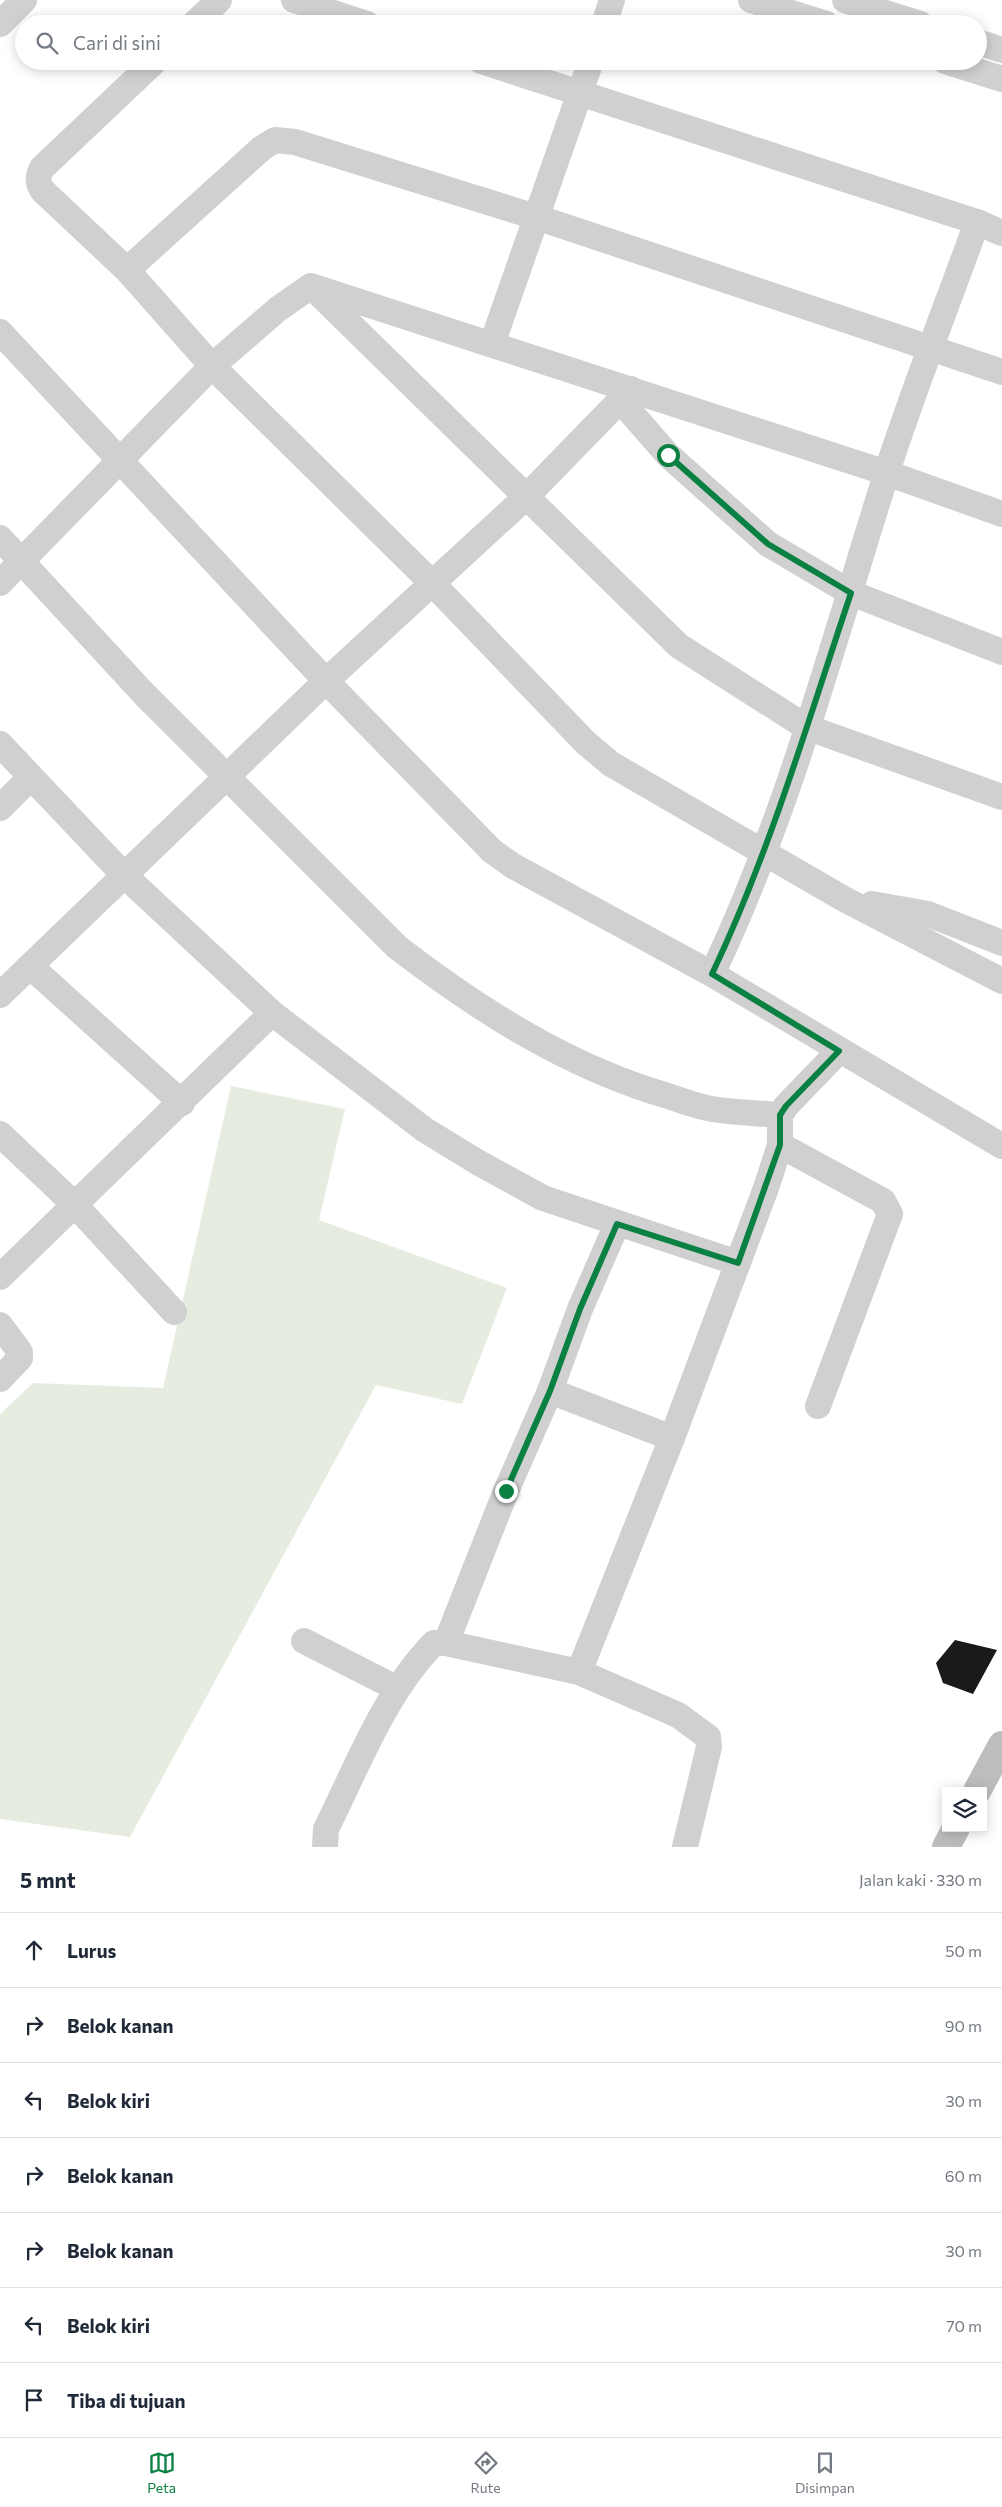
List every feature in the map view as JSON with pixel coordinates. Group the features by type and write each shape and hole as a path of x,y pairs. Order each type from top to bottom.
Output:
{"main road":[{"path":"979,1787 1002,1745"},
{"path":"946,1847 954,1832"}],"street":[{"path":"0,24 24,0"},
{"path":"203,15 219,0"},
{"path":"294,0 340,15"},
{"path":"607,15 612,0"},
{"path":"751,0 798,15"},
{"path":"845,0 892,15"},
{"path":"987,45 1002,50"},
{"path":"145,70 42,168 38,175 39,186 43,191 127,270 212,366 433,584 586,742 611,764 765,851 844,899 1002,981"},
{"path":"508,70 977,222 1002,233"},
{"path":"492,344 587,70"},
{"path":"974,70 1002,79"},
{"path":"127,270 262,148 275,140 294,142 536,217 932,347 1002,372"},
{"path":"712,974 742,910 765,851 851,593 886,473 977,222"},
{"path":"310,286 492,344 625,395 886,473 1002,514"},
{"path":"0,583 212,366 278,309 310,286"},
{"path":"310,286 679,646 806,727 1002,797"},
{"path":"0,332 326,681 492,852 514,866 712,974 1002,1146"},
{"path":"0,994 326,681 527,496 625,395"},
{"path":"625,395 668,455 768,544 851,593 1002,652"},
{"path":"0,538 145,695 397,947 496,1018 564,1056 638,1087 711,1109 780,1115"},
{"path":"0,744 30,778 124,875 272,1013 425,1130 479,1163 543,1198 738,1263"},
{"path":"0,808 30,778"},
{"path":"844,899 928,914 1002,943"},
{"path":"947,953 971,932"},
{"path":"30,966 182,1103"},
{"path":"0,1277 74,1204 182,1103 272,1013"},
{"path":"579,1672 672,1438 738,1263 780,1145 780,1115 786,1106 839,1051"},
{"path":"0,1134 74,1204 174,1312"},
{"path":"780,1145 883,1201 890,1214 818,1406"},
{"path":"446,1643 506,1491 550,1391 580,1309 617,1224"},
{"path":"0,1325 17,1346 20,1355 0,1379"},
{"path":"550,1391 672,1438"},
{"path":"304,1641 396,1688"},
{"path":"325,1847 326,1829 396,1688 415,1663 434,1643 446,1643 579,1672 678,1715 708,1737 709,1747 705,1767 685,1847"}],"shaded area":[{"path":"231,1086 345,1109 319,1220 507,1288 462,1404 376,1385 130,1837 0,1819 0,1414 33,1383 163,1388"}],"building":[{"path":"955,1640 997,1650 973,1694 943,1683 936,1663"}],"route":[{"path":"506,1491 550,1391 580,1309 617,1224 738,1263 780,1145 780,1115 786,1106 839,1051 712,974 742,910 765,851 851,593 768,544 668,455"}]}
